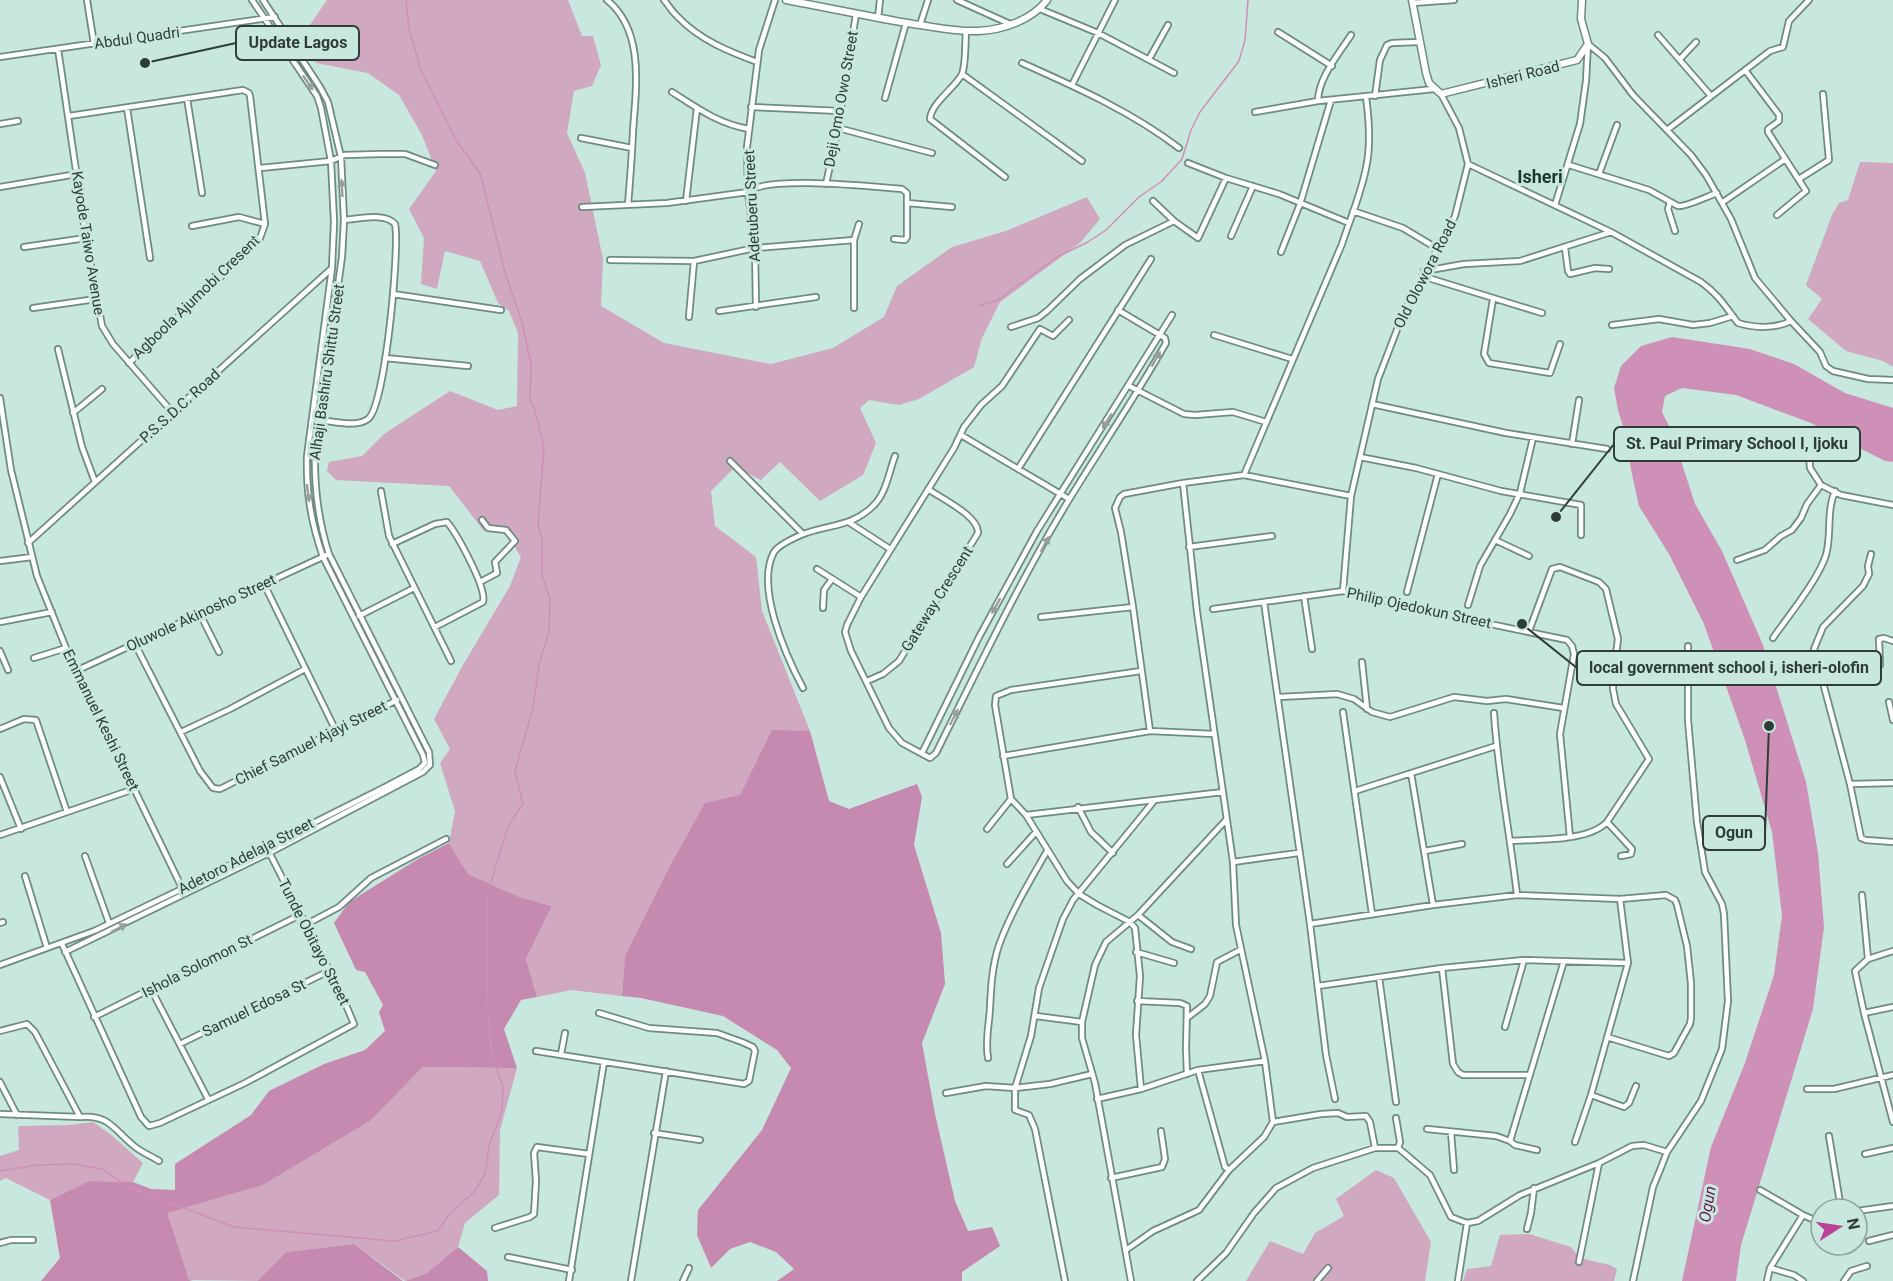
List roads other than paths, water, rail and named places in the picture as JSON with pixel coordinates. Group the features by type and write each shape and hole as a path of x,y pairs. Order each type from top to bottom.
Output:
{"street":[{"path":"87,0 94,44"},
{"name":"Alhaji Bashiru Shittu Street","path":"252,0 317,96 331,161 334,222 332,268 307,456 307,489 312,523 323,557 427,763"},
{"name":"Alhaji Bashiru Shittu Street","path":"263,0 328,102 341,157 344,220 341,268 315,450 315,478 320,525 329,554 429,752 427,763"},
{"path":"607,0 622,16 630,34 637,81 628,205"},
{"path":"664,0 679,19 695,31 732,52 757,62"},
{"name":"Adetuberu Street","path":"756,307 755,248 748,192 749,129 757,62 775,0"},
{"path":"786,0 906,23 966,31 986,30 1032,16 1047,0"},
{"path":"829,9 830,0"},
{"path":"878,18 880,0"},
{"path":"920,25 928,0"},
{"path":"957,0 1010,24"},
{"path":"1072,85 1115,0"},
{"path":"1255,112 1318,101 1434,89 1426,73 1412,2 1454,0"},
{"path":"1555,206 1569,165 1581,116 1586,81 1588,44 1581,19 1582,0"},
{"path":"1667,130 1770,51 1783,47 1789,21 1809,0"},
{"path":"1040,9 1098,33 1174,73"},
{"name":"Deji Omo Owo Street","path":"826,184 838,128 856,14"},
{"name":"Abdul Quadri","path":"0,57 274,17"},
{"path":"885,98 906,23"},
{"path":"1149,59 1168,25"},
{"path":"966,31 962,74 942,98 930,115 930,119 1005,177"},
{"path":"1278,32 1332,66"},
{"path":"1318,101 1318,92 1352,35"},
{"path":"1658,35 1711,96"},
{"path":"1375,96 1380,60 1387,45 1419,42"},
{"path":"1680,59 1696,42"},
{"path":"1588,44 1605,58 1633,95 1691,155 1723,202 1755,278 1820,352 1826,366 1831,370 1868,379 1893,380"},
{"name":"Isheri Road","path":"1441,94 1572,62 1579,58 1588,44"},
{"name":"Kayode Taiwo Avenue","path":"58,49 86,238 102,326 106,335 173,413"},
{"path":"1022,63 1072,85 1157,131 1179,148"},
{"path":"1745,70 1779,115 1779,121 1768,129 1768,132 1806,192 1777,215"},
{"path":"962,74 1082,161"},
{"name":"Old Olowora Road","path":"1343,591 1351,496 1372,404 1386,356 1423,274 1455,216 1468,164 1458,128 1441,94 1434,89"},
{"name":"Agboola Ajumobi Cresent","path":"69,116 243,90 249,93 260,168 265,224 259,241 129,363"},
{"path":"672,92 721,122 749,129"},
{"path":"1799,179 1829,160 1823,94"},
{"path":"1244,475 1342,244 1353,211 1367,165 1366,97"},
{"path":"187,98 202,194"},
{"path":"1281,252 1300,204 1330,100"},
{"path":"751,107 840,111"},
{"path":"127,108 150,258"},
{"path":"686,201 697,108"},
{"path":"0,124 18,121"},
{"path":"1599,174 1617,125"},
{"path":"838,128 932,153"},
{"path":"580,138 632,148"},
{"path":"260,168 331,161 341,157 405,154 435,165"},
{"path":"1723,202 1784,160"},
{"path":"1188,163 1226,178 1279,194 1349,223"},
{"path":"1468,164 1611,232 1701,282 1714,290 1738,323 1754,327 1780,325 1791,321"},
{"path":"1569,165 1649,190 1670,202 1684,206 1694,200 1717,193"},
{"path":"0,187 77,174"},
{"path":"1153,201 1194,237 1199,237 1226,178"},
{"path":"582,207 686,201 748,192 757,187 826,184 904,190 907,193 907,237 905,240 894,239"},
{"path":"1231,236 1253,186"},
{"path":"1670,202 1668,209 1675,231"},
{"path":"907,203 952,207"},
{"path":"1353,211 1403,228 1438,249"},
{"path":"192,226 234,217 265,224"},
{"path":"311,420 357,423 370,418 378,399 385,358 393,294 397,230 393,221 383,218 344,220"},
{"path":"1011,327 1038,318 1080,279 1125,245 1174,221"},
{"path":"855,308 854,240 859,224"},
{"path":"1423,274 1464,264 1520,261 1611,232"},
{"path":"24,247 86,238"},
{"path":"610,260 694,261 755,248 854,240"},
{"path":"1565,248 1570,274 1595,268 1609,269"},
{"path":"1018,469 1151,259"},
{"path":"689,317 694,261"},
{"path":"332,268 341,268"},
{"name":"P.S.S.D.C. Road","path":"28,543 332,268"},
{"path":"1423,274 1493,299 1542,313"},
{"path":"393,294 501,310"},
{"path":"719,311 816,297"},
{"path":"33,308 96,299"},
{"path":"1493,299 1484,354 1489,363 1550,373 1560,344"},
{"path":"1069,320 1053,336 1040,329 1002,386 971,417 861,597 845,633 851,651 896,738 926,757 933,757 990,644 1070,499 1166,343 1165,338 1118,310"},
{"path":"922,753 979,637 1037,531 1172,315"},
{"path":"1612,325 1659,319 1693,325 1733,316"},
{"path":"1215,335 1292,359"},
{"path":"58,349 82,447 95,482"},
{"path":"385,358 468,366"},
{"path":"1129,386 1184,414 1196,416 1233,412 1266,422"},
{"path":"73,413 102,389"},
{"name":"Emmanuel Keshi Street","path":"0,398 11,470 37,576 66,648 184,891"},
{"path":"1572,444 1579,400"},
{"path":"1372,404 1533,438 1607,449"},
{"path":"961,435 1070,499"},
{"path":"1468,605 1480,566 1520,493 1533,438"},
{"path":"1809,454 1810,468 1821,485 1840,495 1893,505"},
{"path":"803,688 776,621 769,596 767,579 772,558 777,549 803,534 849,523 873,506 880,497 895,456"},
{"path":"1360,457 1501,491 1581,505 1581,535"},
{"path":"730,461 803,534"},
{"path":"1407,592 1438,474"},
{"path":"1150,731 1133,607 1115,508 1117,502 1124,494 1244,475 1351,496"},
{"path":"1126,1250 1153,1232 1199,1210 1229,1170 1264,1137 1273,1122 1265,1061 1236,925 1233,862 1189,547 1183,483"},
{"path":"1737,560 1765,550 1792,530 1821,485"},
{"name":"Gateway Crescent","path":"867,681 883,674 899,661 978,533 973,520 928,489"},
{"path":"381,491 392,544 451,661"},
{"path":"1773,638 1826,556 1830,504 1835,491"},
{"path":"480,582 497,573 495,562 515,541 506,530 488,528 482,520"},
{"path":"392,544 435,524 447,522 480,582 484,593 483,602 435,627"},
{"path":"849,523 890,549"},
{"path":"1189,547 1272,536"},
{"path":"1495,540 1529,556"},
{"name":"Oluwole Akinosho Street","path":"78,670 329,554"},
{"path":"1871,554 1869,574 1863,586 1823,627 1814,650 1850,784 1861,838 1893,842"},
{"path":"0,561 32,557"},
{"path":"1511,841 1593,833 1607,822 1649,759 1614,697 1613,676 1618,639 1606,589 1599,582 1560,567 1552,569 1529,631"},
{"path":"817,569 861,597"},
{"path":"823,608 824,590 832,579"},
{"path":"264,584 336,731"},
{"path":"354,619 414,588"},
{"name":"Philip Ojedokun Street","path":"1213,609 1343,591 1567,640 1574,654 1563,708 1560,747 1570,837"},
{"path":"1304,596 1312,649"},
{"path":"1264,602 1279,697 1326,1055 1335,1099"},
{"path":"1041,617 1133,607"},
{"path":"0,622 52,612"},
{"path":"200,614 219,652"},
{"path":"979,637 990,644"},
{"path":"1820,674 1876,668 1880,665 1879,639 1893,641"},
{"name":"Chief Samuel Ajayi Street","path":"135,644 213,788 220,789 401,698"},
{"path":"1633,1281 1653,1187 1667,1152 1708,1088 1722,1049 1728,1001 1724,914 1722,904 1705,873 1697,822 1688,720 1688,646"},
{"path":"34,658 66,648"},
{"path":"0,651 8,670"},
{"path":"1362,662 1367,709"},
{"path":"181,732 258,695 305,669"},
{"path":"1141,670 1000,693 996,696 995,705 1011,799 1026,815 1061,873 1079,894 1131,922 1136,933 1140,976 1136,1035 1141,1089"},
{"path":"1279,697 1337,694 1354,699 1367,709 1389,717 1454,697 1487,701 1506,699 1563,708"},
{"path":"1889,702 1893,720"},
{"path":"1343,712 1372,914"},
{"path":"1494,713 1496,746 1511,841 1516,895"},
{"path":"0,729 24,719 36,720 67,812"},
{"path":"1003,756 1150,731 1214,734"},
{"path":"1355,791 1496,746"},
{"path":"65,952 184,891 269,853 423,772 427,763"},
{"name":"Adetoro Adelaja Street","path":"0,965 62,944 184,891 427,763"},
{"path":"1411,773 1433,905"},
{"path":"0,777 21,829"},
{"path":"1850,784 1893,783"},
{"path":"0,836 134,789"},
{"path":"1026,815 1078,807 1154,801 1223,792"},
{"path":"987,829 1011,799"},
{"path":"1065,1281 1035,1129 1029,1115 1015,1110 1015,1088 1036,1016 1040,988 1068,907 1154,801"},
{"path":"1078,807 1091,832 1113,853"},
{"path":"1131,1281 1092,1074 1082,1038 1082,1022 1100,951 1113,934 1138,915 1226,820"},
{"path":"1607,822 1632,849 1630,854 1621,856"},
{"path":"1007,864 1036,832"},
{"path":"305,926 339,907 371,878 446,839"},
{"path":"1425,851 1462,844"},
{"name":"Tunde Obitayo Street","path":"208,1099 245,1083 354,1024 348,1007 266,846"},
{"path":"988,1058 986,1041 990,989 999,946 1047,851"},
{"path":"1233,862 1298,853"},
{"path":"85,856 110,923"},
{"path":"25,876 47,948"},
{"path":"1310,924 1516,895 1620,899 1666,895 1675,900 1682,917 1688,946 1691,983 1690,1024 1674,1053 1669,1056 1607,1037"},
{"path":"1862,895 1868,959"},
{"path":"1575,1142 1591,1095 1628,963 1620,899"},
{"name":"Ishola Solomon St","path":"94,1017 300,915"},
{"path":"1138,915 1172,942 1191,949"},
{"path":"62,944 94,1017 146,1124 152,1126 208,1099 152,989"},
{"path":"1187,1018 1208,1000 1217,962 1240,950"},
{"path":"1893,951 1868,959 1855,971 1893,1122"},
{"path":"1136,952 1174,963"},
{"path":"1318,986 1442,968 1524,960 1628,963"},
{"path":"1505,1027 1524,960"},
{"path":"1510,1141 1564,961"},
{"path":"1442,968 1454,1064 1458,1072 1463,1075 1529,1075"},
{"name":"Samuel Edosa St","path":"180,1044 329,971"},
{"path":"1379,977 1396,1102"},
{"path":"1137,1002 1185,1004 1187,1074"},
{"path":"1864,1013 1893,1007"},
{"path":"536,1051 746,1084 749,1081 755,1051 753,1047 742,1042 717,1033 649,1028 598,1013"},
{"path":"1036,1016 1082,1022"},
{"path":"0,1031 21,1024 32,1027 80,1118"},
{"path":"561,1054 565,1033"},
{"path":"1097,1099 1141,1089 1198,1070 1265,1061"},
{"path":"569,1281 604,1062"},
{"path":"1198,1070 1225,1167 1229,1170"},
{"path":"631,1281 666,1071"},
{"path":"946,1093 986,1086 1015,1088 1050,1084 1092,1074"},
{"path":"1807,1089 1834,1089 1893,1075"},
{"path":"0,1082 17,1115"},
{"path":"1591,1095 1624,1107 1629,1103 1636,1086"},
{"path":"1273,1122 1321,1114 1338,1113 1347,1117 1366,1116 1370,1122 1375,1148"},
{"path":"0,1114 80,1118 89,1116 106,1120 134,1146 159,1161"},
{"path":"1396,1118 1400,1142 1398,1148"},
{"path":"1427,1129 1496,1136 1515,1145 1537,1150"},
{"path":"1112,1178 1162,1167 1165,1159 1161,1131"},
{"path":"1451,1132 1454,1170"},
{"path":"654,1133 700,1140"},
{"path":"1829,1136 1839,1197"},
{"path":"1197,1281 1226,1253 1254,1213 1276,1188 1313,1168 1375,1148 1398,1148 1430,1175 1451,1216 1467,1223 1478,1221 1504,1203 1534,1188 1599,1163 1637,1144 1667,1152"},
{"path":"495,1228 534,1214 536,1181 534,1153 537,1147 589,1154"},
{"path":"1865,1154 1893,1148"},
{"path":"1579,1262 1599,1163"},
{"path":"1527,1229 1534,1188"},
{"path":"1760,1190 1809,1218"},
{"path":"1869,1209 1893,1206"},
{"path":"1767,1281 1770,1268 1803,1215"},
{"path":"1458,1281 1467,1223"},
{"path":"1869,1241 1893,1235"},
{"path":"0,1243 11,1240 33,1240"},
{"path":"508,1257 572,1270"},
{"path":"1844,1281 1851,1271 1868,1266"},
{"path":"683,1281 689,1268"},
{"path":"1317,1281 1328,1268"},
{"path":"1770,1268 1794,1275 1803,1281"}],"water":[{"path":"1672,337 1750,349 1794,364 1845,393 1893,408 1893,462 1885,461 1811,423 1736,395 1682,388 1665,396 1662,412 1671,430 1695,504 1722,551 1763,645 1806,782 1818,853 1824,927 1813,1009 1741,1245 1736,1281 1682,1281 1711,1147 1745,1063 1774,975 1782,915 1772,832 1745,740 1704,624 1669,554 1639,506 1627,439 1618,410 1614,388 1621,366 1641,346"}],"waterway":[{"path":"0,1171 37,1165 73,1164 102,1169 129,1187 234,1227 394,1241 438,1231 449,1215 475,1191 485,1174 489,1146 502,1110 503,1086 492,1057 488,1014 487,895 508,826 523,804 515,771 533,708 539,665 549,631 550,599 542,575 542,539 538,524 544,447 530,399 531,364 522,322 506,276 480,173 456,140 421,70 409,28 406,0"},
{"path":"979,306 998,300 1057,257 1088,242 1106,230 1139,197 1162,181 1182,159 1191,130 1200,112 1239,61 1245,40 1248,0"}],"place":[{"name":"Update Lagos","path":"145,63"},
{"name":"St. Paul Primary School I, Ijoku","path":"1556,517"},
{"name":"local government school i, isheri-olofin","path":"1522,624"},
{"name":"Ogun","path":"1769,726"}],"district":[{"name":"Isheri","path":"1540,177"}]}
